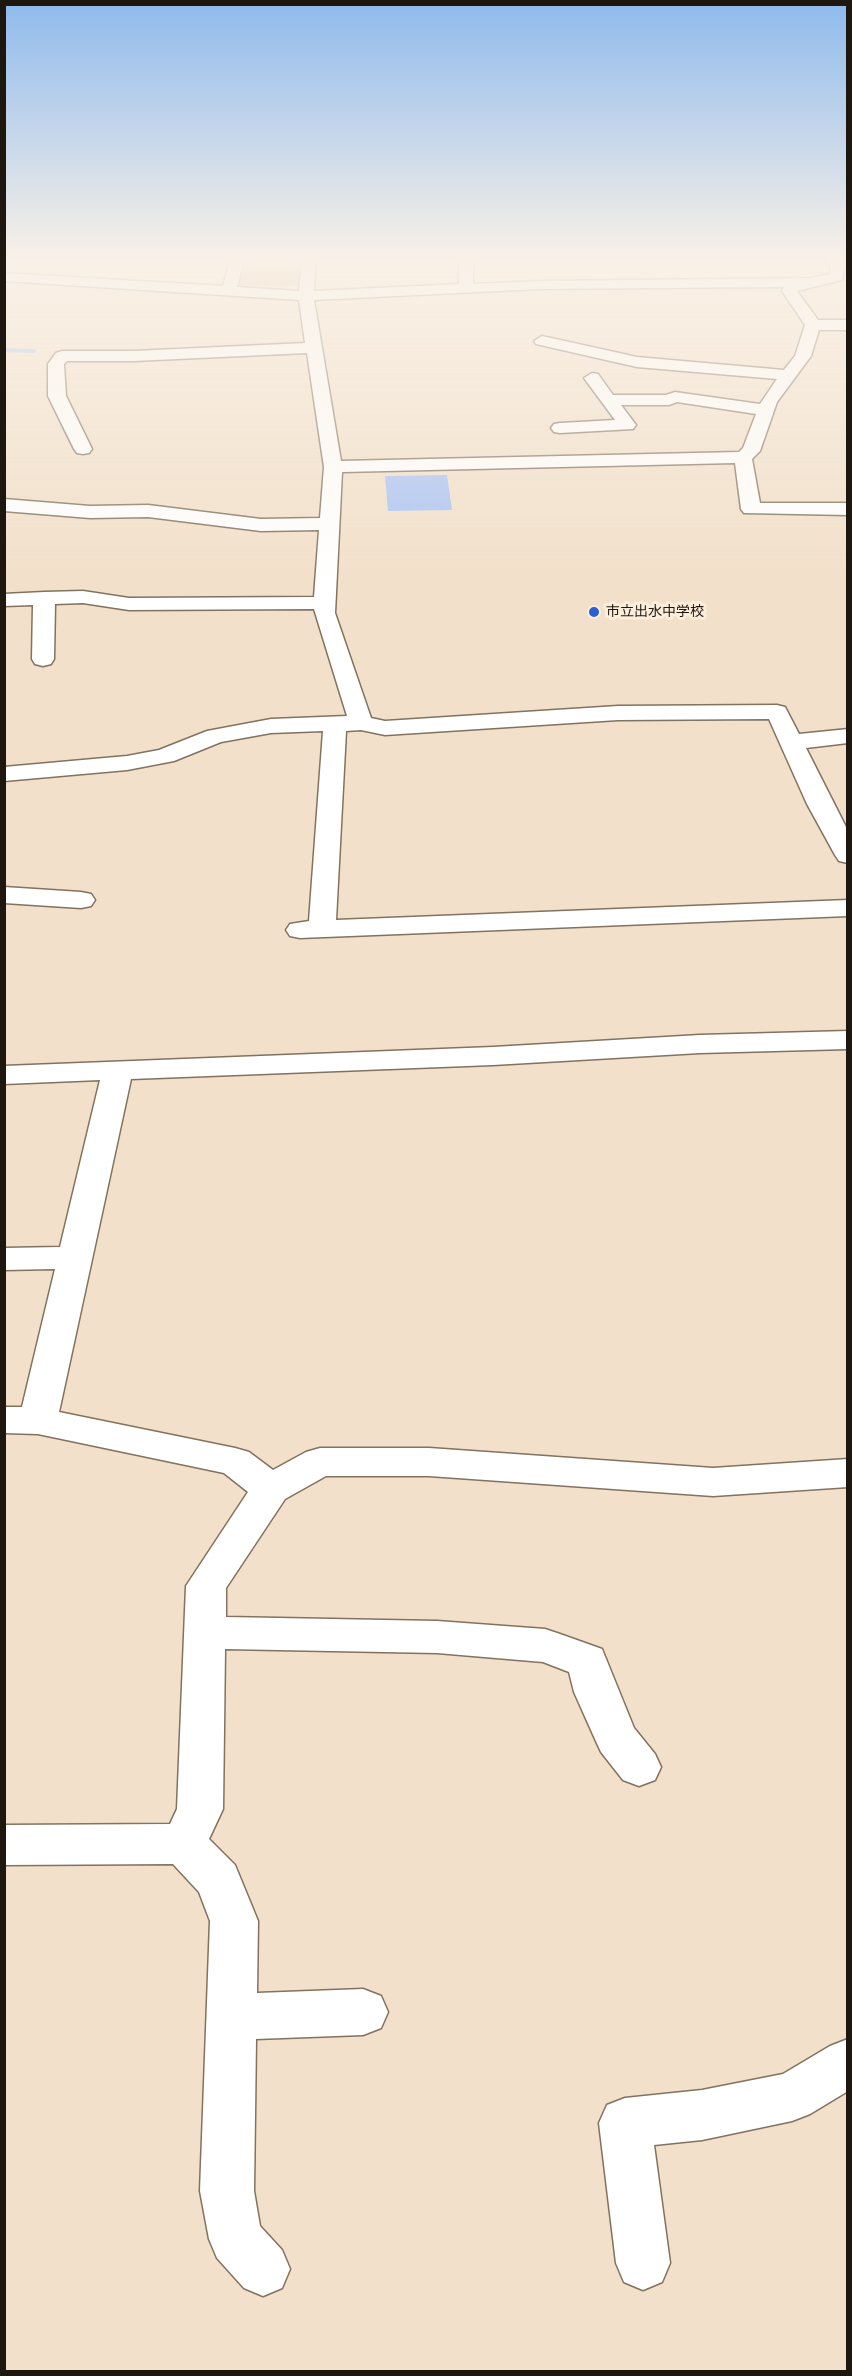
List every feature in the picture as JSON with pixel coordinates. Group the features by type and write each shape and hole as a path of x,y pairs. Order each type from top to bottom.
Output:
{"street":[{"path":"56,368 57,396 83,449"},
{"path":"316,368 333,467 324,613 361,723"},
{"path":"706,368 789,375"},
{"path":"333,467 743,457 751,451 769,402 794,368"},
{"path":"560,428 627,425 592,378"},
{"path":"608,400 669,400 675,397 767,410"},
{"path":"743,457 751,509 848,509"},
{"path":"4,505 90,512 148,511 261,525 329,524"},
{"path":"4,600 83,597 129,604 324,603"},
{"path":"43,659 44,598"},
{"path":"4,774 127,763 165,756 215,736 271,726 361,723 385,728 618,713 777,712 820,804 848,855"},
{"path":"335,724 311,930 848,908"},
{"path":"793,742 848,736"},
{"path":"4,895 81,900"},
{"path":"4,1075 848,1040"},
{"path":"118,1069 75,1258 21,1420 235,1462 271,1489"},
{"path":"4,1259 75,1258"},
{"path":"184,1845 200,1809 206,1586 271,1489 320,1462 429,1462 713,1482 848,1473"},
{"path":"204,1633 436,1637 545,1646 587,1661 596,1692 616,1739 639,1767"},
{"path":"4,1845 184,1845 218,1880 234,1921 227,2192 236,2239 263,2269"},
{"path":"233,2017 363,2012"},
{"path":"644,2264 625,2123 702,2115 792,2097 848,2063"}],"water":[{"path":"447,475 452,510 388,511 385,476"}],"place":[{"name":"市立出水中学校","path":"594,612"}]}
